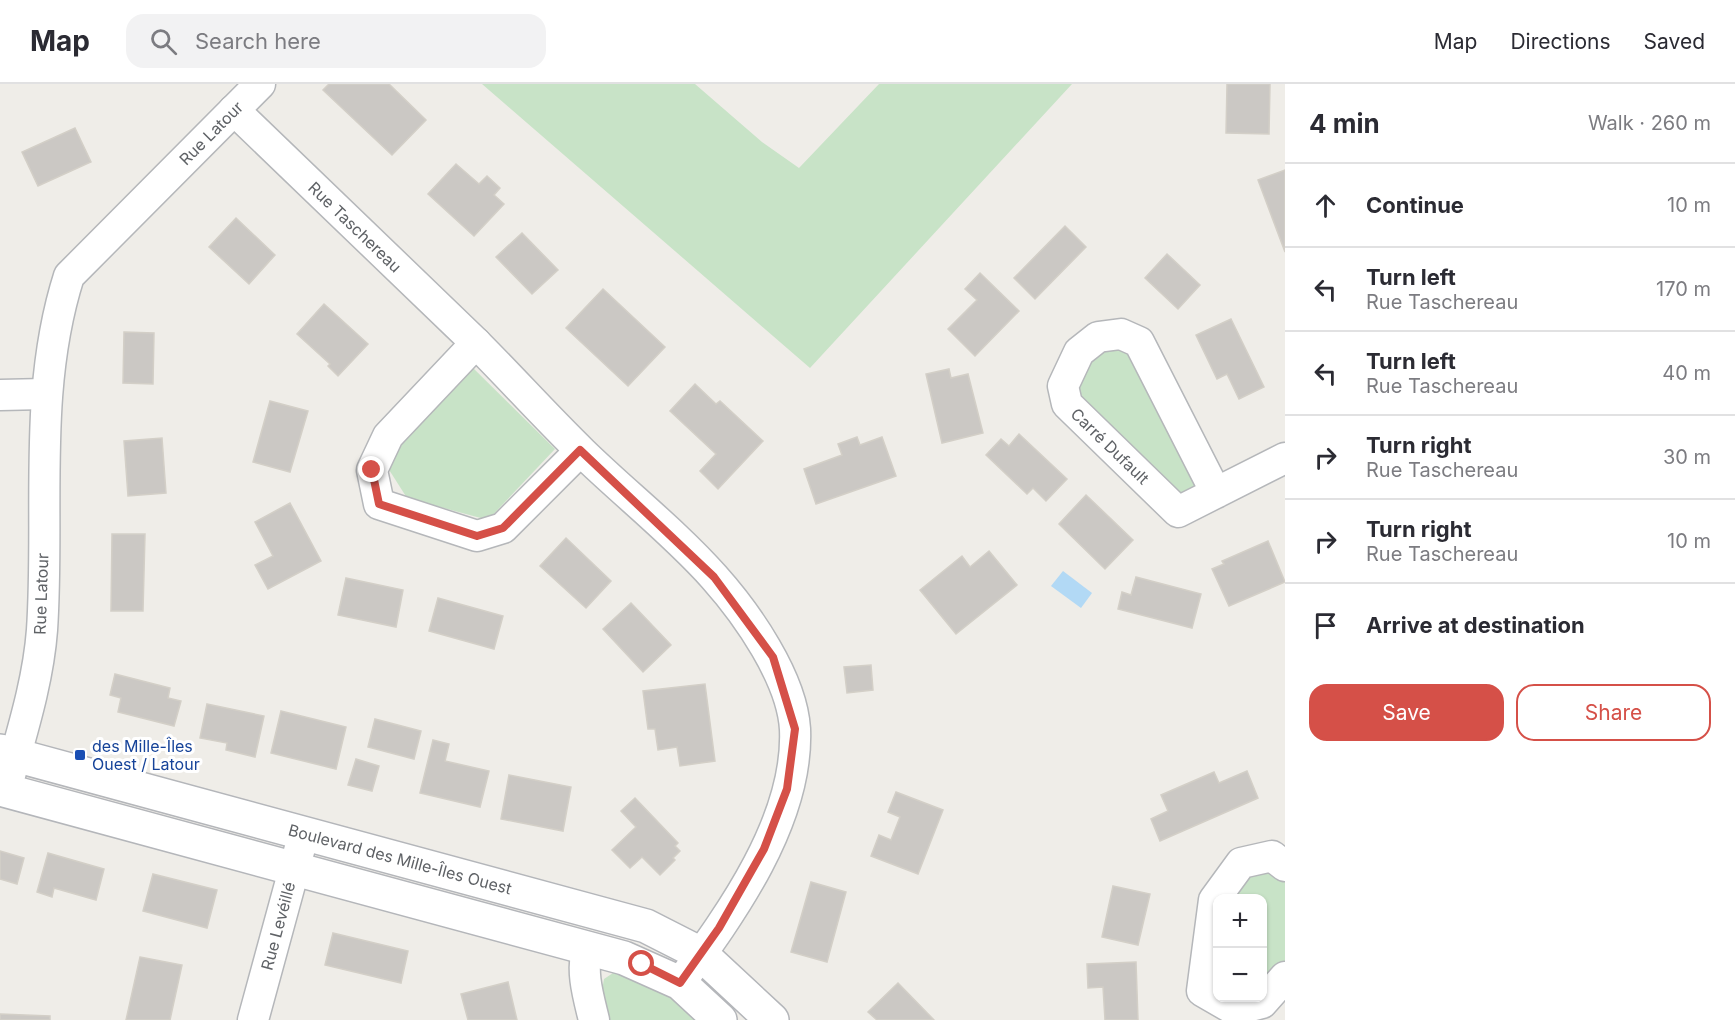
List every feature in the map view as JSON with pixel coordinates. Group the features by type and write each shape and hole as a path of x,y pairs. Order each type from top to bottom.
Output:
{"street":[{"name":"Rue Latour","path":"3,789 8,753 32,691 42,631 45,394 62,300 69,276 260,84"},
{"name":"Rue Taschereau","path":"234,110 476,343 580,450 714,577 773,657 795,729 790,774 783,806 755,868 680,983"},
{"name":"Carré Dufault","path":"1216,493 1139,342 1121,334 1098,337 1079,352 1063,386 1067,404 1178,512 1216,493 1285,458"},
{"path":"476,343 388,436 372,470 379,504 477,536 503,528 580,450"},
{"path":"0,395 45,394"},
{"name":"Boulevard des Mille-Îles Ouest","path":"8,753 646,926 701,954 772,1020"},
{"path":"3,789 587,947 642,964 680,983 720,1020"},
{"name":"Rue Levéillé","path":"254,1020 304,832"},
{"path":"1285,866 1272,856 1241,863 1214,900 1202,991 1235,1010 1262,1003 1285,977"},
{"path":"587,947 585,976 594,1020"}],"green space":[{"path":"482,84 695,84 762,142 799,168 879,84 1072,84 810,368"},
{"path":"1125,344 1200,481 1189,493 1176,495 1074,401 1085,358"},
{"path":"470,365 555,449 488,520 407,498 386,465 425,415"},
{"path":"1273,871 1285,879 1285,966 1267,986 1267,894 1231,894 1246,873"},
{"path":"613,973 626,974 649,983 701,1020 608,1020 602,990 604,979"}],"water":[{"path":"1063,571 1092,593 1081,608 1051,586"}],"building":[{"path":"329,84 389,84 426,120 392,155 323,90"},
{"path":"1227,84 1270,84 1269,134 1226,133"},
{"path":"75,128 91,162 38,186 22,152"},
{"path":"456,164 479,184 487,176 500,188 494,195 504,204 474,236 428,194"},
{"path":"1285,170 1285,252 1258,180"},
{"path":"236,218 275,255 249,284 209,247"},
{"path":"1065,226 1086,247 1035,299 1014,278"},
{"path":"522,233 558,270 532,294 496,257"},
{"path":"1167,254 1200,285 1178,309 1145,278"},
{"path":"980,273 1019,311 975,356 948,329 977,300 965,289"},
{"path":"603,289 665,347 628,386 566,328"},
{"path":"324,304 368,344 338,376 328,366 330,364 297,334"},
{"path":"1231,319 1264,387 1239,399 1227,374 1217,379 1196,335"},
{"path":"124,332 154,333 153,384 123,383"},
{"path":"949,369 951,378 968,374 983,433 942,443 926,374"},
{"path":"695,384 716,404 720,401 763,441 718,489 700,471 716,454 670,411"},
{"path":"270,401 308,411 290,472 253,462"},
{"path":"1019,434 1067,479 1046,501 1033,488 1027,494 986,455 1001,439 1009,446"},
{"path":"857,437 860,445 882,437 896,476 816,504 804,469 842,455 838,444"},
{"path":"162,438 166,493 128,496 124,441"},
{"path":"1086,495 1133,540 1105,569 1059,524"},
{"path":"290,503 321,561 268,589 255,565 273,556 255,522"},
{"path":"112,534 145,534 143,611 111,611"},
{"path":"566,538 611,581 586,608 540,566"},
{"path":"1268,541 1285,582 1229,606 1212,569 1224,564 1222,561"},
{"path":"989,551 1017,585 956,634 920,590 962,556 970,567"},
{"path":"1136,577 1201,594 1192,628 1118,609 1122,592 1131,595"},
{"path":"346,578 403,590 396,627 338,615"},
{"path":"438,598 503,616 494,649 429,631"},
{"path":"631,603 671,645 643,672 603,629"},
{"path":"871,665 873,690 847,693 844,667"},
{"path":"115,674 170,688 168,698 181,701 174,726 118,712 121,698 110,695"},
{"path":"705,684 715,761 680,766 677,747 658,750 655,729 648,729 643,691"},
{"path":"207,704 264,716 255,757 226,750 227,743 200,738"},
{"path":"281,711 346,727 336,769 271,753"},
{"path":"375,719 421,731 414,759 368,747"},
{"path":"433,740 449,744 445,761 489,771 480,807 420,793"},
{"path":"356,759 379,766 372,791 348,785"},
{"path":"1247,771 1258,798 1160,841 1151,819 1168,811 1161,795 1214,772 1219,783"},
{"path":"509,775 571,787 563,831 501,819"},
{"path":"896,792 943,810 918,874 871,856 879,835 891,840 900,817 888,812"},
{"path":"635,798 678,843 675,846 680,851 673,858 675,860 660,875 642,857 630,868 612,850 636,827 621,811"},
{"path":"0,851 24,858 17,884 0,879"},
{"path":"48,853 104,869 96,900 54,888 52,897 37,892"},
{"path":"153,874 217,890 207,928 143,911"},
{"path":"811,882 846,892 827,962 791,952"},
{"path":"1113,886 1150,894 1138,945 1102,937"},
{"path":"333,933 408,951 401,983 325,965"},
{"path":"140,957 182,965 170,1020 126,1020"},
{"path":"1136,962 1138,1020 1105,1020 1103,987 1088,988 1087,964"},
{"path":"508,982 517,1020 468,1020 461,994"},
{"path":"898,983 934,1020 877,1020 868,1012"},
{"path":"0,1014 50,1016 50,1020 0,1020"}],"place":[{"name":"des Mille-Îles Ouest / Latour","path":"80,755"}],"route":[{"path":"372,470 379,504 477,536 503,528 580,450 714,577 773,657 795,729 790,774 783,806 755,868 740,894 680,983 642,964"}]}
